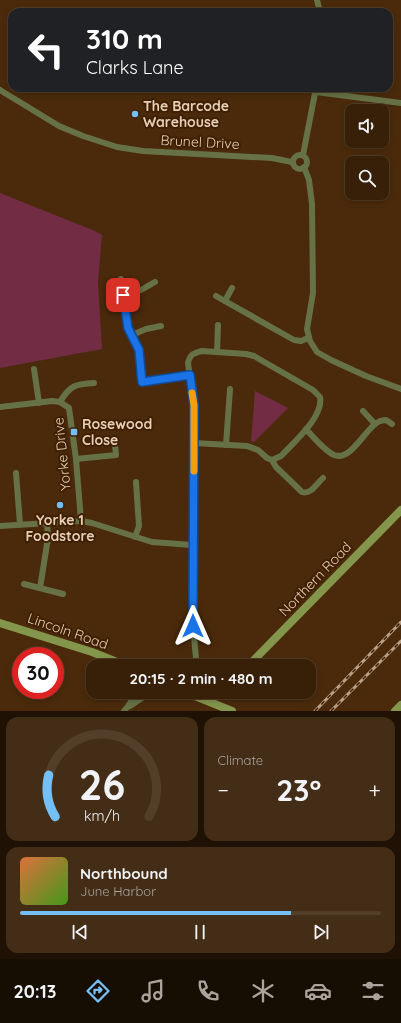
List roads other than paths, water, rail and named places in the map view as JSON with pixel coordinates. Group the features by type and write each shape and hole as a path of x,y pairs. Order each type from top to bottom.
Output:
{"street":[{"name":"Brunel Drive","path":"0,90 59,126 83,136 117,147 144,151 272,158 292,162"},
{"path":"303,155 297,155 294,157 292,162 296,168 300,169 304,167 307,161 303,155 316,92"},
{"path":"329,92 401,103"},
{"path":"304,167 309,180 312,204 313,293 307,325 308,338 314,349 321,355 366,376 401,389"},
{"path":"121,279 128,328 139,350 142,382 190,375"},
{"path":"123,295 141,290 155,282"},
{"path":"225,301 232,288"},
{"path":"216,296 294,340 308,338"},
{"path":"217,352 218,325"},
{"path":"132,335 146,329 161,326"},
{"path":"196,659 193,626 192,545 194,405 188,363 191,355 195,352 217,352 254,356 316,392 321,401 320,408 314,419 281,456 272,460"},
{"path":"34,370 39,403"},
{"path":"60,402 66,392 73,386 94,383"},
{"path":"226,445 230,389"},
{"name":"Yorke Drive","path":"0,407 52,401 60,402 69,408 76,459 80,521"},
{"path":"363,411 375,424"},
{"path":"306,429 328,451 339,456 349,452 375,424 386,420 392,424"},
{"path":"194,443 247,446 258,450 267,458 272,460 276,467 302,492 309,492 323,478"},
{"path":"76,459 116,454 115,445"},
{"path":"16,473 20,524"},
{"path":"135,537 139,526 136,482"},
{"name":"Northern Road","path":"255,659 401,510"},
{"path":"0,526 80,521 92,523 152,542 192,545"},
{"path":"40,588 48,538 47,523"},
{"path":"24,584 63,594"},
{"name":"Lincoln Road","path":"0,623 110,659"},
{"path":"130,706 133,699"},
{"path":"124,711 140,699"},
{"path":"203,699 232,711"},
{"path":"395,711 401,705"}],"railway":[{"path":"315,711 401,622"},
{"path":"331,711 401,641"}],"place":[{"name":"The Barcode Warehouse","path":"135,114"},
{"name":"Rosewood Close","path":"74,432"},
{"name":"Yorke 1 Foodstore","path":"60,505"}]}
